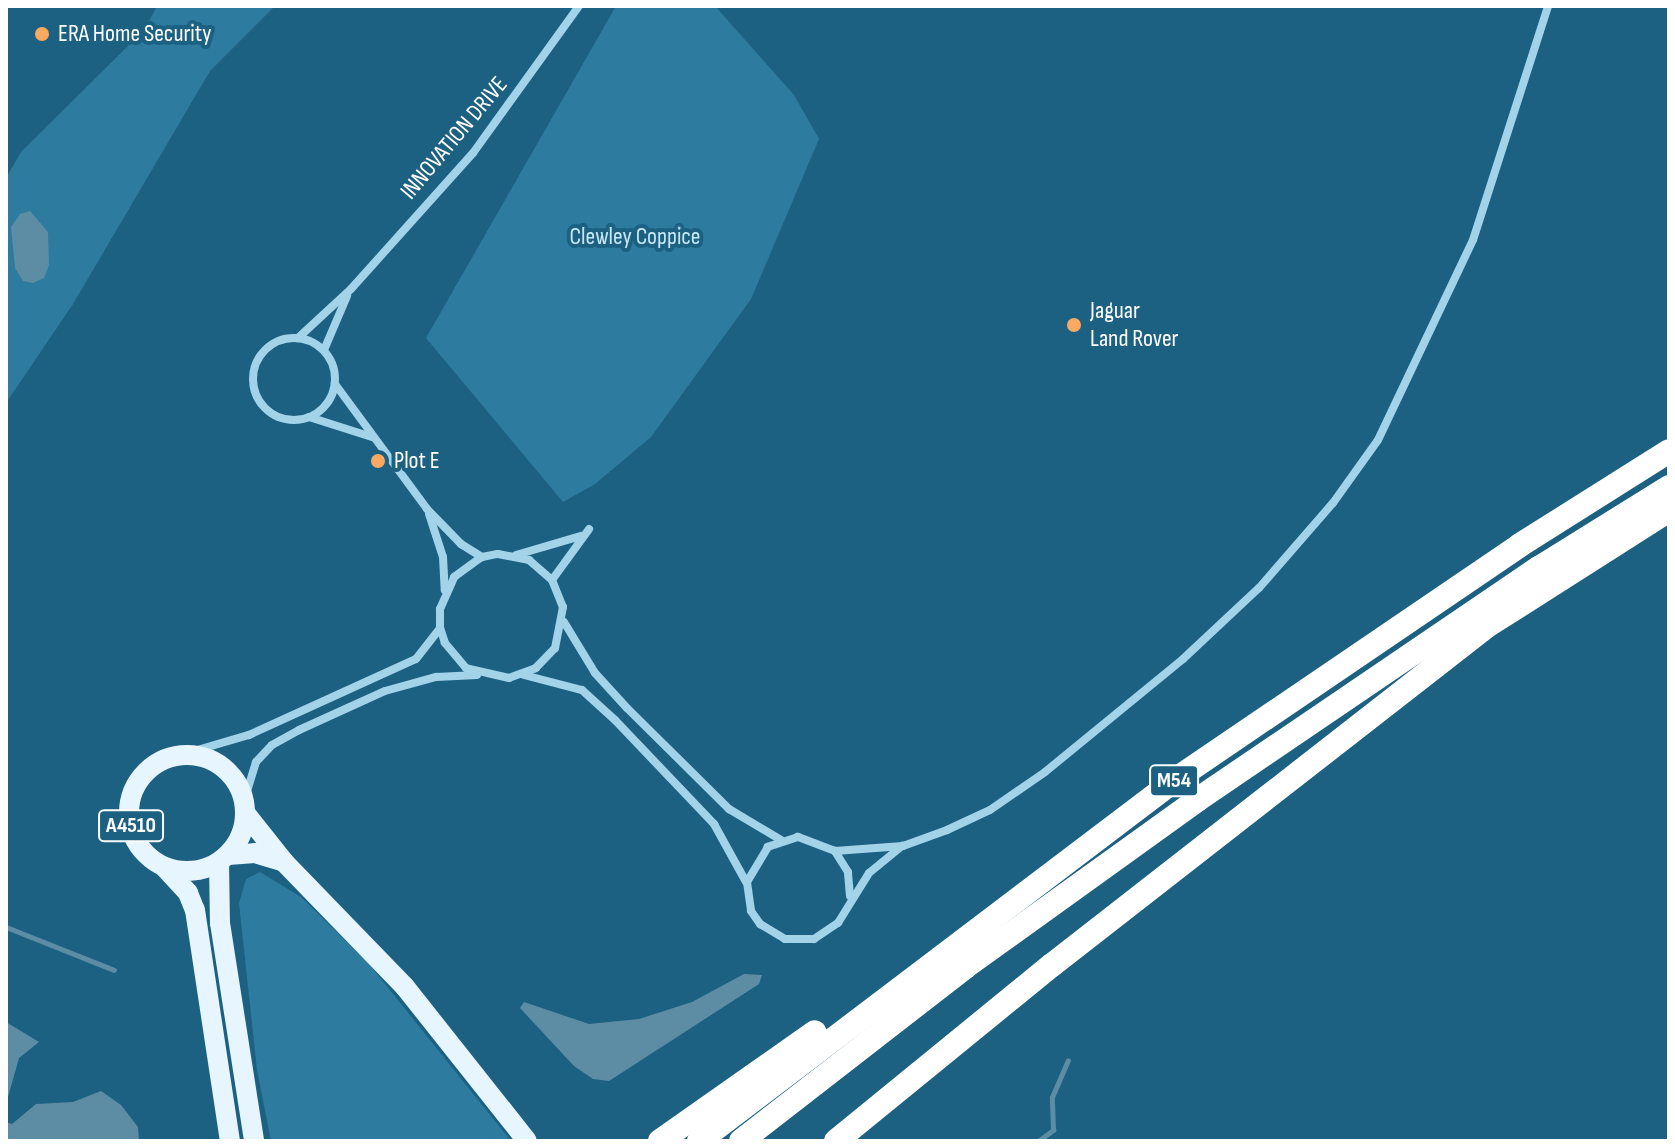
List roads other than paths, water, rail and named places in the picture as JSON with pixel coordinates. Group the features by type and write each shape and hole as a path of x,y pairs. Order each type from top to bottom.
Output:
{"highway":[{"name":"M54","path":"699,1141 1179,777 1520,545 1669,451"},
{"name":"M54","path":"741,1141 965,967 1197,800 1539,568 1669,487"},
{"path":"836,1141 1052,965 1487,626 1669,510"},
{"path":"660,1141 819,1029 948,950"}],"main road":[{"path":"177,756 214,761 229,773 245,807 284,862 405,987 527,1141"},
{"name":"A4510","path":"177,756 145,773 130,804 135,839 188,893 195,910 230,1141"},
{"path":"245,807 241,836 224,858 220,923 254,1141"},
{"name":"A4510","path":"165,868 198,870 224,858 255,853 284,862"}],"street":[{"name":"INNOVATION DRIVE","path":"298,338 351,289 473,153 579,6"},
{"path":"245,807 256,762 299,730 385,691 436,677 523,675 582,690 615,720 714,824 747,882 751,911 760,924 785,939 799,941 827,932 838,923 850,896 869,873 903,846 990,810 1045,772 1194,649 1259,588 1333,503 1378,440 1473,240 1548,6"},
{"name":"INNOVATION DRIVE","path":"324,350 351,289"},
{"path":"373,438 309,417 272,413 262,404 253,381 260,356 270,346 298,338 324,350 335,384 427,509 461,544 482,557"},
{"path":"309,417 326,404 335,384"},
{"path":"177,756 249,735 416,659 440,628 445,591 443,557 427,509"},
{"path":"552,580 589,529"},
{"path":"445,591 454,577 482,557 514,555 581,536"},
{"path":"514,555 529,560 552,580 564,621 595,673 627,708 729,809 781,840 816,840 835,851 848,872 850,896"},
{"path":"523,675 555,648 564,621"},
{"path":"440,628 454,657 480,675"},
{"path":"747,882 758,856 781,840"},
{"path":"835,851 903,846"}],"waterway":[{"path":"6,927 114,970"},
{"path":"1038,1141 1053,1130 1052,1097 1068,1060"}],"place":[{"name":"ERA Home Security","path":"42,34"},
{"name":"Jaguar Land Rover","path":"1074,325"},
{"name":"Plot E","path":"378,461"}],"park label":[{"name":"Clewley Coppice","path":"635,237"}]}
